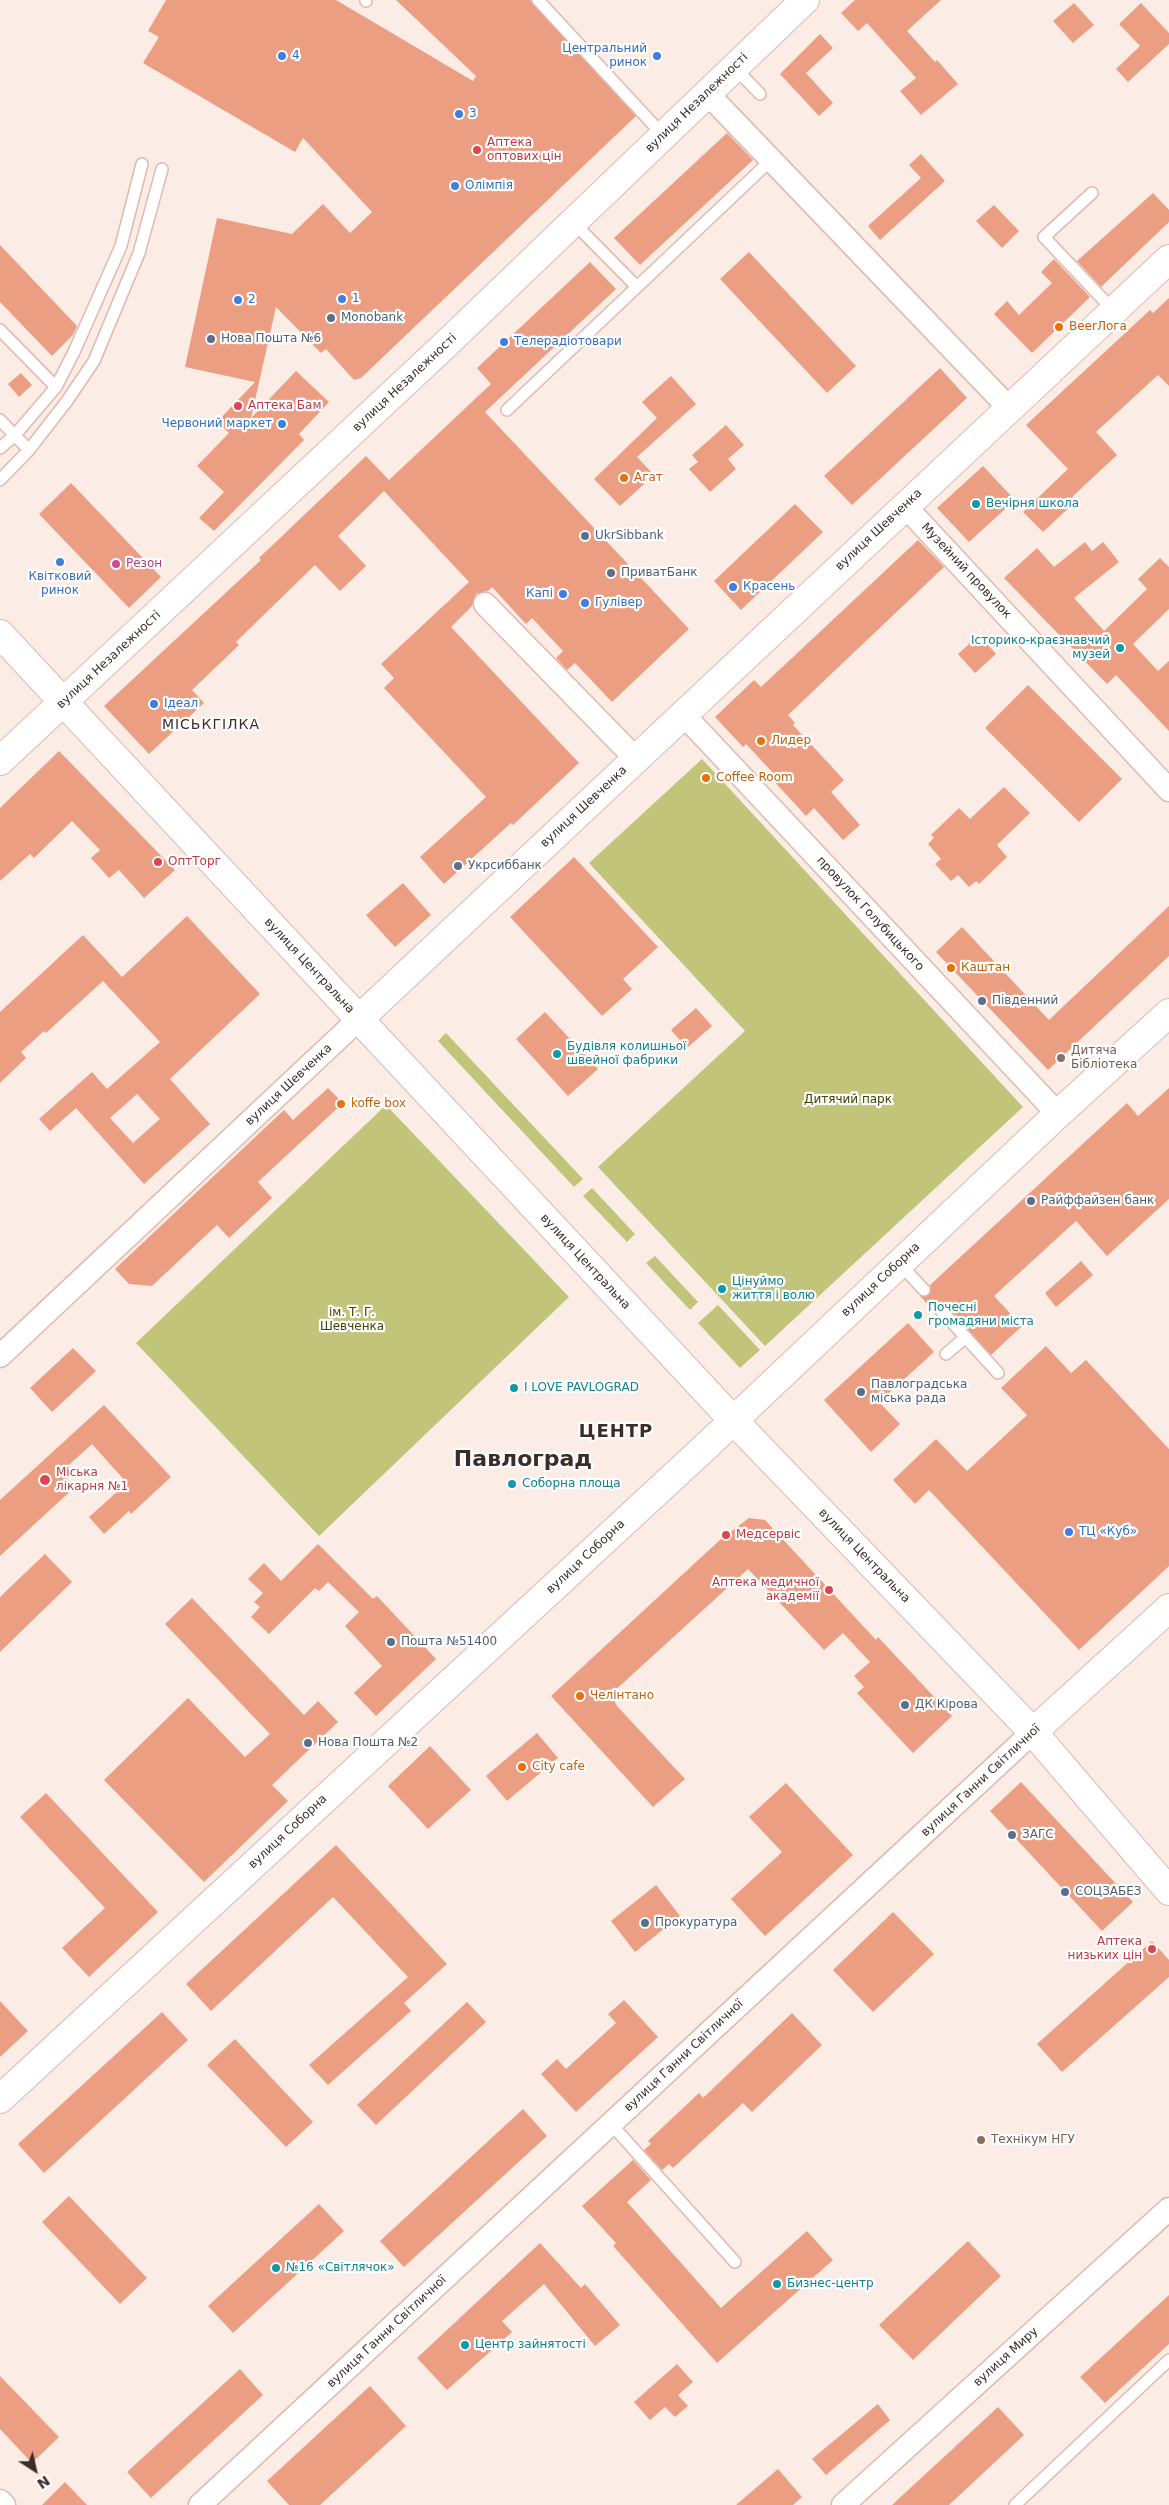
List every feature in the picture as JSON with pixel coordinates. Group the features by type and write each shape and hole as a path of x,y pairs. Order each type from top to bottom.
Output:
{"street":[{"name":"вулиця Незалежності","path":"0,761 574,222 805,0"},
{"path":"707,93 1010,409"},
{"name":"вулиця Шевченка","path":"0,1356 1169,259"},
{"name":"Музейний провулок","path":"905,506 1169,790"},
{"path":"485,604 636,759"},
{"name":"вулиця Центральна","path":"0,634 733,1420 1033,1732 1169,1891"},
{"name":"провулок Голубицького","path":"683,714 1058,1114"},
{"name":"вулиця Соборна","path":"0,2099 733,1420 1058,1114 1169,1013"},
{"name":"вулиця Ганни Світличної","path":"200,2505 1169,1608"},
{"name":"вулиця Миру","path":"843,2505 1169,2209"},
{"path":"0,2501 4,2505"}],"lane":[{"path":"538,0 663,135"},
{"path":"734,67 760,94"},
{"path":"507,410 771,160"},
{"path":"0,448 15,435 56,387 74,352 121,246 142,164"},
{"path":"0,480 29,450 67,401 94,361 139,253 162,169"},
{"path":"1092,193 1044,237 1114,311"},
{"path":"574,222 637,287"},
{"path":"0,330 56,387"},
{"path":"0,420 29,450"},
{"path":"899,1263 924,1290"},
{"path":"939,1308 998,1373"},
{"path":"946,1354 966,1337"},
{"path":"611,2124 735,2262"},
{"path":"1015,2505 1169,2360"}],"green space":[{"name":"Дитячий парк","path":"702,759 1023,1107 765,1346 598,1167 745,1031 589,863"},
{"path":"446,1033 583,1179 574,1187 438,1041"},
{"name":"ім. Т. Г. Шевченка","path":"386,1105 569,1297 319,1536 136,1343"},
{"path":"592,1188 635,1234 627,1242 583,1196"},
{"path":"655,1256 698,1302 690,1310 646,1263"},
{"path":"718,1305 760,1350 740,1368 698,1323"}],"building":[{"name":"Олімпія","path":"166,0 336,0 473,81 476,76 396,0 530,0 636,116 361,378 354,380 326,349 321,353 276,307 251,418 296,371 329,402 299,434 304,440 214,531 199,518 224,492 197,466 229,433 217,422 255,382 185,367 217,218 292,234 323,204 350,233 372,212 303,138 295,152 143,63 159,37 148,31"},
{"path":"855,0 941,0 907,31 935,62 937,60 958,84 921,115 900,91 916,78 867,23 858,31 841,13"},
{"path":"1074,3 1094,25 1073,43 1053,21"},
{"path":"1141,3 1169,33 1169,44 1128,82 1116,69 1140,46 1119,24"},
{"path":"820,34 833,48 806,73 833,103 819,116 780,74"},
{"path":"727,133 753,160 640,265 614,238"},
{"path":"921,154 945,181 880,240 868,226 921,178 909,165"},
{"path":"1153,193 1169,210 1169,222 1101,287 1077,261"},
{"path":"994,205 1019,231 1002,248 976,221"},
{"path":"0,245 77,326 73,335 52,356 0,302"},
{"path":"749,252 856,366 827,393 720,279"},
{"path":"1054,259 1090,297 1032,353 994,314 1007,301 1019,315 1052,283 1041,272"},
{"name":"Гулівер","path":"590,262 616,289 485,412 689,629 612,702 575,663 567,670 556,658 563,651 532,618 526,624 492,587 488,591 476,594 472,606 451,627 579,763 513,825 511,823 444,884 420,857 486,797 384,688 394,678 381,664 469,582 384,491 338,536 366,566 340,591 315,565 236,642 239,645 192,690 204,703 149,754 104,706 261,560 259,558 366,456 389,480 491,384 477,368"},
{"path":"1169,298 1169,386 1158,375 1096,432 1117,455 1072,497 1076,501 1043,532 1023,512 1068,469 1026,425 1150,310 1153,313"},
{"path":"940,368 967,398 852,505 824,476"},
{"path":"21,373 32,385 19,397 8,384"},
{"path":"671,376 696,404 637,457 654,475 620,506 594,479 657,418 642,402"},
{"path":"726,425 744,445 728,459 736,469 710,492 689,469 698,462 692,455"},
{"name":"Вечірня школа","path":"983,466 1015,500 969,542 937,508"},
{"path":"71,483 161,577 129,608 39,514"},
{"path":"795,504 823,532 741,610 714,581"},
{"path":"918,540 944,567 788,715 795,723 793,725 844,780 831,792 860,825 843,840 814,808 806,816 771,778 774,774 746,744 743,747 715,717 754,680 761,687"},
{"path":"1085,542 1092,551 1103,542 1119,562 1074,598 1104,631 1147,589 1138,579 1160,558 1169,567 1169,609 1133,644 1158,671 1169,661 1169,731 1116,675 1107,684 1004,578 1037,548 1054,567"},
{"path":"979,635 996,654 975,673 958,654"},
{"path":"1028,685 1122,779 1079,822 985,728"},
{"path":"59,751 175,870 144,898 119,870 109,878 91,858 100,850 72,821 34,858 30,854 0,881 0,808"},
{"path":"1004,787 1030,813 997,845 1007,857 979,884 976,881 969,887 958,875 951,881 935,864 941,859 928,844 934,838 931,835 959,808 970,819"},
{"path":"574,857 658,947 623,979 632,989 602,1016 510,917"},
{"path":"403,883 431,915 395,947 366,915"},
{"path":"1169,906 1169,956 1048,1070 936,952 962,927 1049,1020"},
{"path":"187,916 260,994 170,1079 210,1124 144,1184 76,1108 50,1131 39,1119 92,1072 107,1089 160,1042 103,981 46,1033 44,1031 21,1052 26,1058 0,1083 0,1012 83,935 122,977","holes":["137,1094 160,1119 133,1143 110,1118"]},
{"path":"696,1008 712,1026 687,1048 671,1030"},
{"name":"Будівля колишньої швейної фабрики","path":"545,1012 598,1069 568,1096 516,1039"},
{"path":"328,1088 343,1103 258,1182 272,1198 229,1238 217,1225 152,1286 129,1284 115,1269 284,1110 293,1120"},
{"path":"1169,1088 1169,1199 1107,1256 1076,1221 994,1296 1022,1326 991,1355 944,1303 937,1301 932,1309 920,1296 929,1295 930,1285 1127,1103 1138,1116"},
{"path":"1081,1261 1093,1275 1056,1307 1045,1293"},
{"name":"Павлоградська міська рада","path":"908,1323 934,1352 879,1402 900,1424 871,1452 824,1400"},
{"name":"ТЦ «Куб»","path":"1046,1346 1071,1373 1086,1360 1169,1449 1169,1566 1079,1650 929,1490 915,1504 893,1480 936,1439 967,1471 1027,1415 1001,1388"},
{"path":"73,1348 96,1371 52,1412 30,1388"},
{"name":"Міська лікарня №1","path":"104,1405 171,1477 131,1514 129,1511 104,1534 89,1517 127,1483 92,1444 61,1472 75,1487 0,1556 0,1500"},
{"path":"749,1518 765,1520 876,1640 878,1637 952,1716 913,1753 857,1693 864,1687 854,1676 870,1662 843,1633 824,1650 748,1569 611,1694 617,1706 685,1779 653,1807 551,1696 721,1539"},
{"path":"318,1544 373,1599 377,1596 436,1659 376,1716 354,1693 382,1666 345,1626 359,1612 328,1582 319,1591 315,1588 269,1634 251,1617 260,1607 254,1602 263,1593 248,1579 264,1563 281,1581"},
{"path":"45,1554 72,1582 0,1652 0,1597"},
{"path":"192,1598 304,1715 318,1701 338,1722 272,1785 288,1801 204,1882 104,1780 188,1698 245,1757 270,1734 165,1624"},
{"name":"City cafe","path":"537,1733 558,1758 507,1801 486,1776"},
{"path":"430,1746 471,1790 428,1829 388,1786"},
{"path":"1021,1782 1133,1902 1102,1931 990,1811"},
{"path":"786,1783 853,1855 765,1936 731,1899 782,1852 749,1817"},
{"path":"46,1793 158,1912 89,1977 62,1948 105,1908 20,1817"},
{"path":"336,1845 447,1964 404,2003 411,2011 328,2085 309,2065 408,1977 333,1897 211,2011 186,1984"},
{"path":"656,1885 680,1916 635,1952 611,1921"},
{"path":"893,1912 934,1954 873,2012 833,1970"},
{"path":"1152,1941 1169,1960 1169,1977 1062,2072 1037,2044"},
{"path":"624,2000 658,2037 576,2112 541,2074 557,2059 566,2069 616,2023 608,2014"},
{"path":"0,2001 28,2031 0,2057"},
{"path":"467,2002 486,2022 376,2125 357,2105"},
{"path":"162,2012 188,2040 44,2173 18,2144"},
{"path":"792,2013 822,2045 752,2112 743,2103 673,2168 669,2164 662,2170 644,2150 651,2144 648,2141 699,2093 703,2098"},
{"path":"235,2039 313,2122 286,2147 207,2065"},
{"path":"523,2109 547,2136 404,2267 380,2241"},
{"name":"Бизнес-центр","path":"633,2160 651,2180 627,2202 721,2308 807,2231 833,2260 717,2363 613,2246 616,2243 582,2206"},
{"path":"69,2196 147,2278 120,2304 42,2222"},
{"name":"№16 «Світлячок»","path":"319,2204 344,2231 233,2333 208,2306"},
{"path":"968,2241 1001,2276 913,2360 879,2325"},
{"path":"540,2243 581,2288 585,2284 620,2325 595,2346 544,2284 502,2321 512,2332 447,2390 417,2358"},
{"path":"1169,2295 1169,2344 1105,2403 1080,2377"},
{"path":"677,2364 693,2382 678,2395 688,2406 675,2417 665,2407 650,2420 634,2402"},
{"path":"240,2369 263,2395 151,2498 127,2472"},
{"path":"0,2376 59,2437 32,2463 0,2429"},
{"path":"370,2386 406,2426 320,2505 289,2505 267,2481"},
{"path":"878,2404 890,2420 826,2475 812,2459"},
{"path":"998,2407 1024,2435 949,2505 892,2505"},
{"path":"778,2469 802,2497 793,2505 736,2505"},
{"path":"65,2482 87,2505 42,2505"}],"place":[{"name":"4","path":"282,56"},
{"name":"Центральний ринок","path":"657,56"},
{"name":"3","path":"459,114"},
{"name":"Аптека оптових цін","path":"477,150"},
{"name":"Олімпія","path":"455,186"},
{"name":"1","path":"342,299"},
{"name":"2","path":"238,300"},
{"name":"Monobank","path":"331,318"},
{"name":"BeerЛога","path":"1059,327"},
{"name":"Нова Пошта №6","path":"211,339"},
{"name":"Телерадіотовари","path":"504,342"},
{"name":"Аптека Бам","path":"238,406"},
{"name":"Червоний маркет","path":"282,424"},
{"name":"Агат","path":"624,478"},
{"name":"Вечірня школа","path":"976,504"},
{"name":"UkrSibbank","path":"585,536"},
{"name":"Квітковий ринок","path":"60,562"},
{"name":"Резон","path":"116,564"},
{"name":"ПриватБанк","path":"611,573"},
{"name":"Красень","path":"733,587"},
{"name":"Капі","path":"563,594"},
{"name":"Гулівер","path":"585,603"},
{"name":"Історико-краєзнавчий музей","path":"1120,648"},
{"name":"Ідеал","path":"154,704"},
{"name":"Лидер","path":"761,741"},
{"name":"Coffee Room","path":"706,778"},
{"name":"ОптТорг","path":"158,862"},
{"name":"Укрсиббанк","path":"458,866"},
{"name":"Каштан","path":"951,968"},
{"name":"Пiвденний","path":"982,1001"},
{"name":"Будівля колишньої швейної фабрики","path":"557,1054"},
{"name":"Дитяча Бiблiотека","path":"1061,1058"},
{"name":"koffe box","path":"341,1104"},
{"name":"Райффайзен банк","path":"1031,1201"},
{"name":"Цінуймо життя і волю","path":"722,1289"},
{"name":"Почесні громадяни міста","path":"918,1315"},
{"name":"I LOVE PAVLOGRAD","path":"514,1388"},
{"name":"Павлоградська міська рада","path":"861,1392"},
{"name":"Міська лікарня №1","path":"45,1480"},
{"name":"Соборна площа","path":"512,1484"},
{"name":"ТЦ «Куб»","path":"1069,1532"},
{"name":"Медсервіс","path":"726,1535"},
{"name":"Аптека медичної академії","path":"829,1590"},
{"name":"Пошта №51400","path":"391,1642"},
{"name":"Челінтано","path":"580,1696"},
{"name":"ДК Кірова","path":"905,1705"},
{"name":"Нова Пошта №2","path":"308,1743"},
{"name":"City cafe","path":"522,1767"},
{"name":"ЗАГС","path":"1012,1835"},
{"name":"СОЦЗАБЕЗ","path":"1065,1892"},
{"name":"Прокуратура","path":"645,1923"},
{"name":"Аптека низьких цін","path":"1152,1949"},
{"name":"Технікум НГУ","path":"981,2140"},
{"name":"№16 «Світлячок»","path":"276,2268"},
{"name":"Бизнес-центр","path":"777,2284"},
{"name":"Центр зайнятості","path":"465,2345"}],"district":[{"name":"МІСЬКГІЛКА","path":"211,725"},
{"name":"ЦЕНТР","path":"616,1432"},
{"name":"Павлоград","path":"523,1460"}]}
